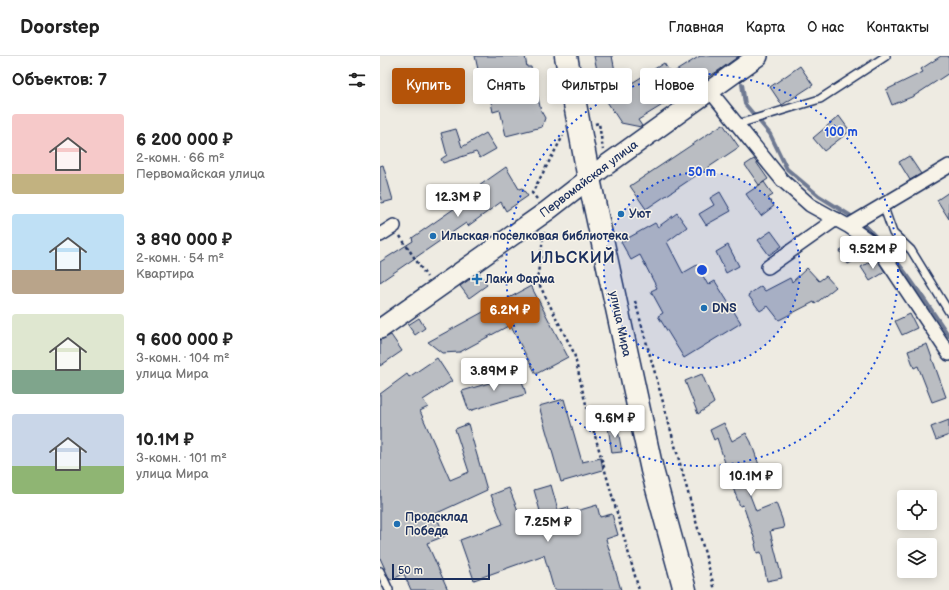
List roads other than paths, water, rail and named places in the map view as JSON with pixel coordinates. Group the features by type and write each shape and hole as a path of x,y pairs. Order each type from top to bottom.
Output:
{"highway":[{"name":"улица Мира","path":"566,56 589,179 652,470 685,590"}],"street":[{"name":"Первомайская улица","path":"380,329 547,211 605,166 758,56"},
{"path":"710,91 782,180 810,205 848,226 877,246 949,354"},
{"path":"848,226 949,166"},
{"path":"768,267 836,219"},
{"path":"380,236 394,226"}],"lane":[{"path":"738,124 820,99 886,56"},
{"path":"882,205 893,234 910,250 949,312"},
{"path":"380,571 389,590"}],"waterway":[{"path":"742,84 745,104 770,134 787,169 819,196 851,216"},
{"path":"862,223 898,263 949,336"}],"place":[{"name":"Уют","path":"621,214"},
{"name":"Ильская поселковая библиотека","path":"433,236"},
{"name":"Лаки Фарма","path":"477,279"},
{"name":"DNS","path":"704,308"},
{"name":"Продсклад Победа","path":"397,524"}],"district":[{"name":"ИЛЬСКИЙ","path":"573,258"}]}
